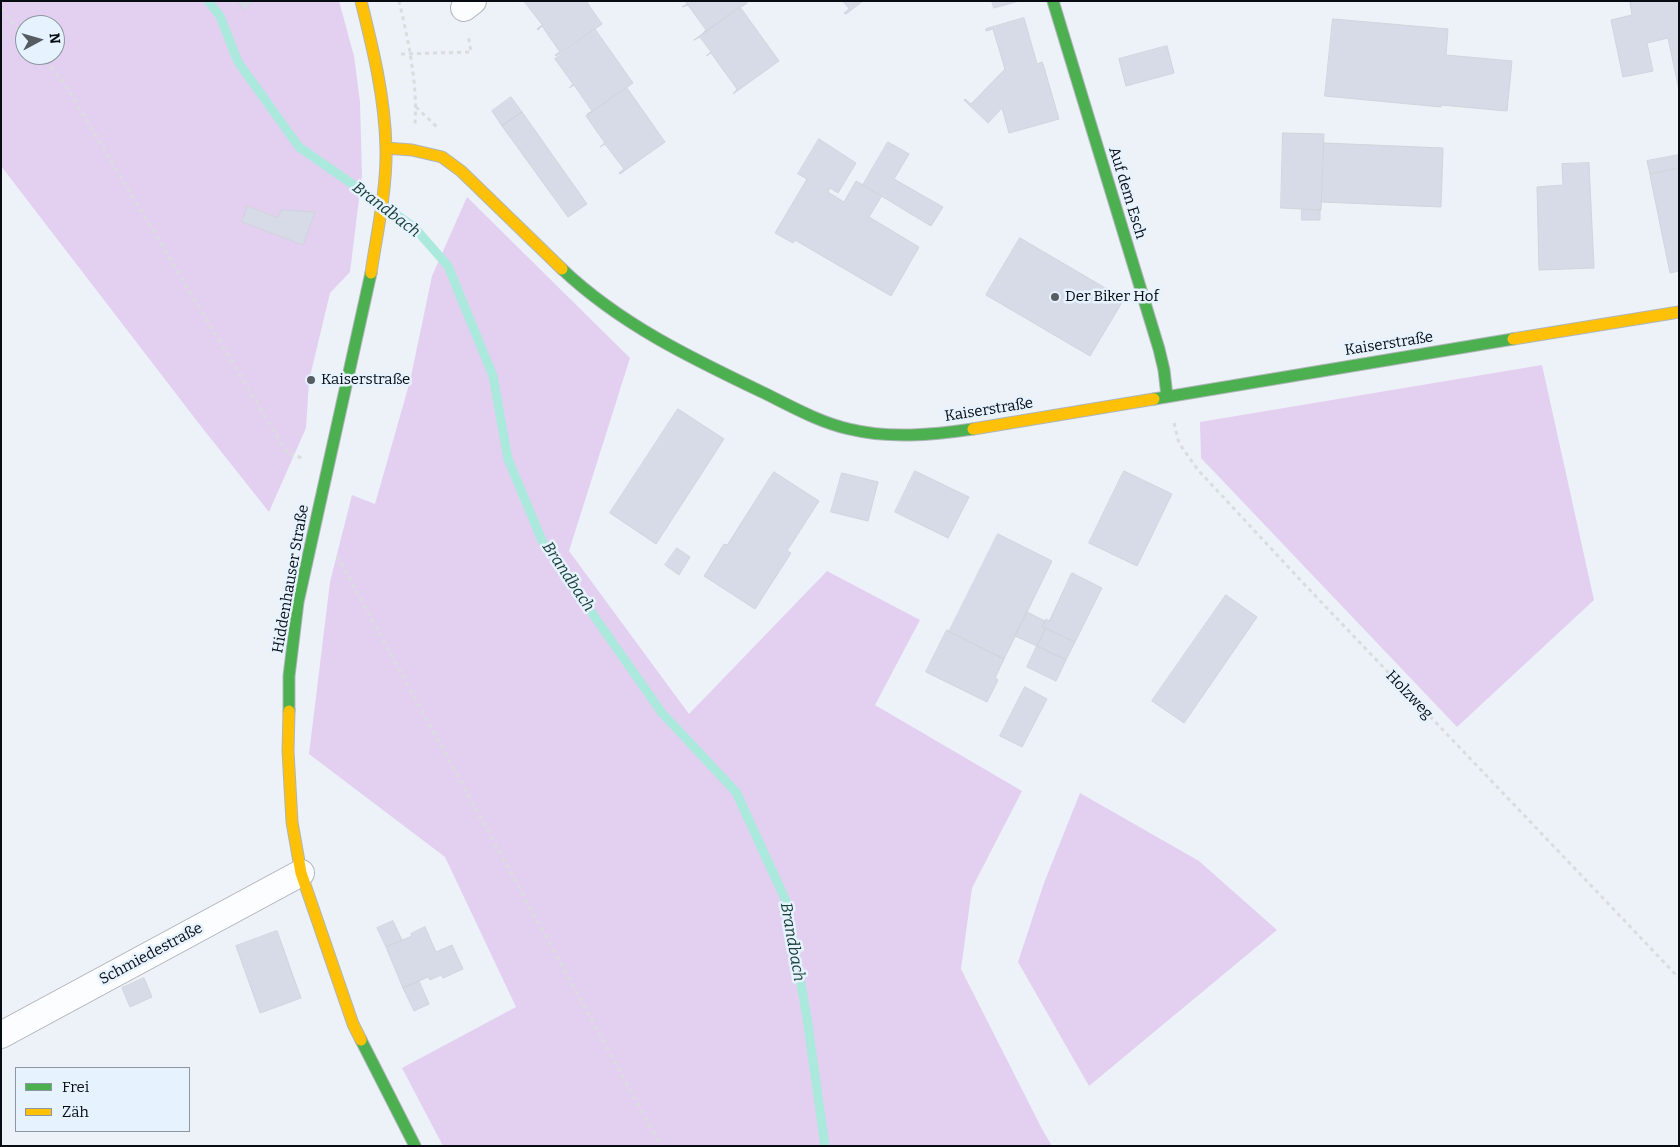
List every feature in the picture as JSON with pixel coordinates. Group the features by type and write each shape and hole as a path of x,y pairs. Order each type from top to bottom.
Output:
{"street":[{"name":"Hiddenhauser Straße","path":"360,1 374,54 382,100 386,148 385,176 370,288 327,466 298,602 289,676 288,751 292,822 301,873 352,1024 415,1146"},
{"name":"Auf dem Esch","path":"1053,1 1159,349 1167,396"},
{"name":"Kaiserstraße","path":"386,148 412,150 442,157 461,171 578,284 626,320 680,353 810,416 848,429 897,436 946,433 1679,312"},
{"name":"Schmiedestraße","path":"1,1035 301,873"}],"path":[{"path":"399,1 409,53 416,106 444,134"},
{"path":"374,54 471,52 468,5"},
{"path":"1,9 15,25"},
{"path":"48,65 66,86 287,453"},
{"name":"Holzweg","path":"1167,396 1179,443 1198,470 1679,978"},
{"path":"334,550 661,1146"}],"shaded area":[{"path":"1,1 339,1 354,56 360,102 362,175 350,272 330,293 309,381 306,428 269,512 1,166"},
{"path":"467,197 630,358 569,551 689,714 827,571 920,620 875,705 1022,791 972,888 961,969 1052,1146 443,1146 402,1068 516,1007 445,857 309,754 330,582 352,495 375,504 410,381 432,276"},
{"path":"1542,365 1594,600 1457,727 1201,458 1200,422"},
{"path":"1080,793 1199,861 1277,930 1089,1086 1018,962 1044,883"}],"building":[{"path":"237,1 254,1 245,10"},
{"path":"524,1 586,1 602,24 556,56 560,52 542,26 537,29 542,25"},
{"path":"685,1 746,1 747,3 701,35 706,30 688,5 682,7 687,4"},
{"path":"843,1 863,1 846,14 844,13 849,9"},
{"path":"992,1 1019,1 994,8"},
{"path":"1641,1 1679,1 1679,90 1668,38 1647,43 1653,71 1623,77 1611,20 1632,15 1630,3"},
{"path":"740,7 779,61 733,94 737,89 711,53 706,56 711,52 700,37 694,40"},
{"path":"1024,18 1037,64 1042,62 1043,64 1059,119 1009,133 1002,108 988,123 964,100 971,104 1005,69 993,29 986,31 986,29"},
{"path":"1333,19 1448,29 1446,55 1512,61 1507,111 1325,96"},
{"path":"595,29 633,83 588,115 592,111 574,85 569,88 573,84 555,59"},
{"path":"1167,46 1174,73 1126,86 1119,59"},
{"path":"627,88 665,142 620,174 624,169 605,144 600,147 605,143 586,116"},
{"path":"511,97 522,112 502,126 492,111"},
{"path":"522,112 587,204 568,217 502,126"},
{"path":"1283,133 1324,134 1321,210 1281,208"},
{"path":"819,139 856,163 838,193 830,188 828,192 844,202 856,181 863,185 881,197 869,217 919,247 891,296 795,240 793,243 775,233 807,179 798,174"},
{"path":"888,142 909,154 894,179 943,207 931,226 863,185"},
{"path":"1324,143 1443,148 1441,207 1322,202"},
{"path":"1679,155 1679,168 1650,174 1647,161"},
{"path":"1589,163 1594,268 1539,270 1537,187 1563,185 1562,164"},
{"path":"1679,168 1679,271 1670,273 1650,175"},
{"path":"248,206 278,218 281,210 315,212 303,245 242,222"},
{"path":"1302,209 1320,210 1320,220 1302,220"},
{"name":"Der Biker Hof","path":"1020,238 1124,299 1090,356 986,295"},
{"path":"678,409 724,439 656,544 610,513"},
{"path":"915,471 969,497 948,538 895,512"},
{"path":"1124,471 1172,494 1137,566 1089,543"},
{"path":"774,472 819,501 787,551 791,553 755,609 704,576 724,544 727,545"},
{"path":"842,473 878,482 868,521 831,512"},
{"path":"998,534 1052,561 1004,659 949,632"},
{"path":"677,548 690,557 679,575 665,565"},
{"path":"1072,573 1102,588 1075,642 1042,627 1046,619 1049,621"},
{"path":"1226,595 1257,617 1184,723 1152,701"},
{"path":"1027,612 1045,621 1042,627 1046,628 1037,646 1015,636"},
{"path":"1046,628 1075,642 1066,660 1037,646"},
{"path":"947,630 1004,659 995,678 998,680 987,702 926,672"},
{"path":"1037,646 1066,660 1056,681 1027,667"},
{"path":"1025,687 1047,699 1022,747 1000,736"},
{"path":"393,921 402,940 386,947 377,928"},
{"path":"425,927 436,952 452,945 463,969 443,978 441,975 430,980 428,977 403,988 386,947 412,936 411,934"},
{"path":"277,931 301,998 260,1013 236,946"},
{"path":"144,978 152,997 130,1007 122,988"},
{"path":"419,981 429,1004 414,1011 403,988"}],"waterway":[{"name":"Brandbach","path":"208,1 220,16 238,62 299,147 414,227 448,266 493,376 508,459 543,543 662,713 736,792 786,901 807,1018 825,1146"}],"traffic: fast":[{"path":"1053,1 1159,349 1167,396"},
{"path":"562,269 608,307 657,338 709,366 826,422 864,432 895,435 942,433 973,429"},
{"path":"289,711 289,676 298,602 371,273"},
{"path":"1154,399 1513,339"},
{"path":"361,1040 415,1146"}],"traffic: slow":[{"path":"361,1 381,92 386,148 383,195 371,273"},
{"path":"386,148 412,150 442,157 461,171 562,269"},
{"path":"1513,339 1679,312"},
{"path":"973,429 1154,399"},
{"path":"289,711 288,751 292,822 301,873 353,1024 361,1040"}],"place":[{"name":"Der Biker Hof","path":"1055,297"},
{"name":"Kaiserstraße","path":"311,380"}]}
